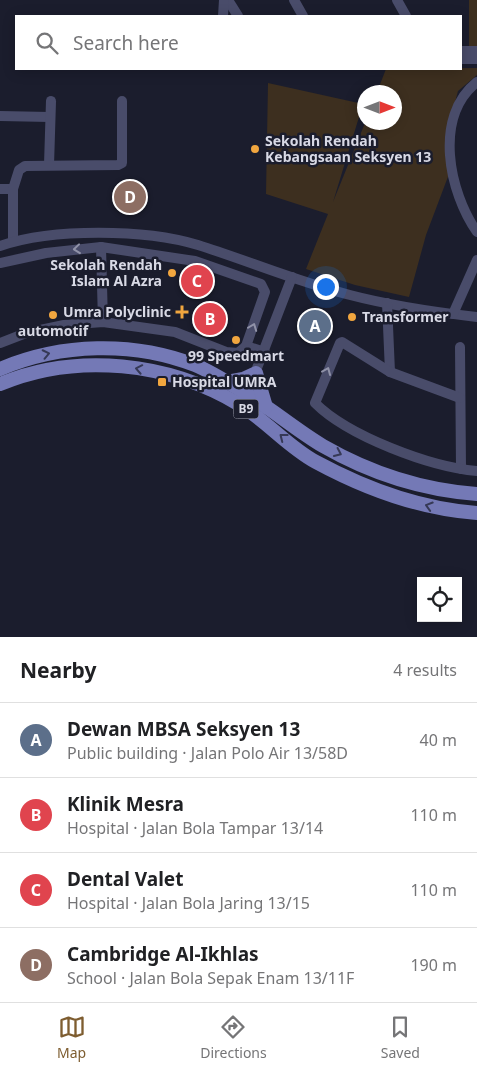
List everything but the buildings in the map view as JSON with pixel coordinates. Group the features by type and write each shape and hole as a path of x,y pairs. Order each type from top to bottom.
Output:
{"main road":[{"name":"B9","path":"0,370 27,358 66,350 138,349 196,365 228,382 266,406 324,446 379,472 441,491 477,494"},
{"name":"B9","path":"0,384 38,371 64,366 104,364 138,368 193,383 228,398 254,415 314,461 376,490 444,510 477,513"},
{"path":"228,382 244,379 256,373 266,406"},
{"path":"228,398 247,394 248,402 254,415"}],"street":[{"path":"223,15 224,0"},
{"path":"228,0 237,15"},
{"path":"294,0 302,15"},
{"path":"397,0 405,15"},
{"path":"462,51 477,51"},
{"path":"462,59 477,59"},
{"path":"477,82 467,91 453,118 451,152 453,179 460,200 477,232"},
{"path":"49,166 50,101"},
{"path":"13,240 13,190 20,170 25,166 118,165 122,162 122,101"},
{"path":"0,116 50,116"},
{"path":"0,189 13,190"},
{"path":"0,343 26,333 64,325 103,322 175,332 232,353 238,353 246,346 265,297 261,284 194,261 101,247 4,261 1,246 13,240 62,234 112,234 157,237 197,245 349,295 477,317"},
{"path":"194,261 197,245"},
{"path":"101,247 103,322"},
{"path":"453,314 477,260"},
{"path":"247,394 265,352 292,277"},
{"path":"388,303 390,372"},
{"path":"460,398 390,372 342,342 315,403 364,437 406,453 461,469 477,470"},
{"path":"246,346 265,352"},
{"path":"460,347 461,469"}],"shaded area":[{"path":"469,0 477,0 477,48 469,48"},
{"path":"462,68 477,68 477,75 458,91 451,117 449,174 426,235 409,297 355,285 306,269 328,214 266,194 268,83 357,103 357,124 333,202 362,130 402,130 402,85 380,85 386,70 462,70"}],"place":[{"name":"Sekolah Rendah Kebangsaan Seksyen 13","path":"255,149"},
{"name":"Cambridge Al-Ikhlas","path":"130,197"},
{"name":"Sekolah Rendah Islam Al Azra","path":"172,273"},
{"name":"Dental Valet","path":"197,281"},
{"name":"Umra Polyclinic","path":"182,312"},
{"name":"automotif","path":"53,315"},
{"name":"Transformer","path":"352,317"},
{"name":"Klinik Mesra","path":"210,319"},
{"name":"Dewan MBSA Seksyen 13","path":"315,326"},
{"name":"99 Speedmart","path":"236,340"},
{"name":"Hospital UMRA","path":"162,382"}]}
